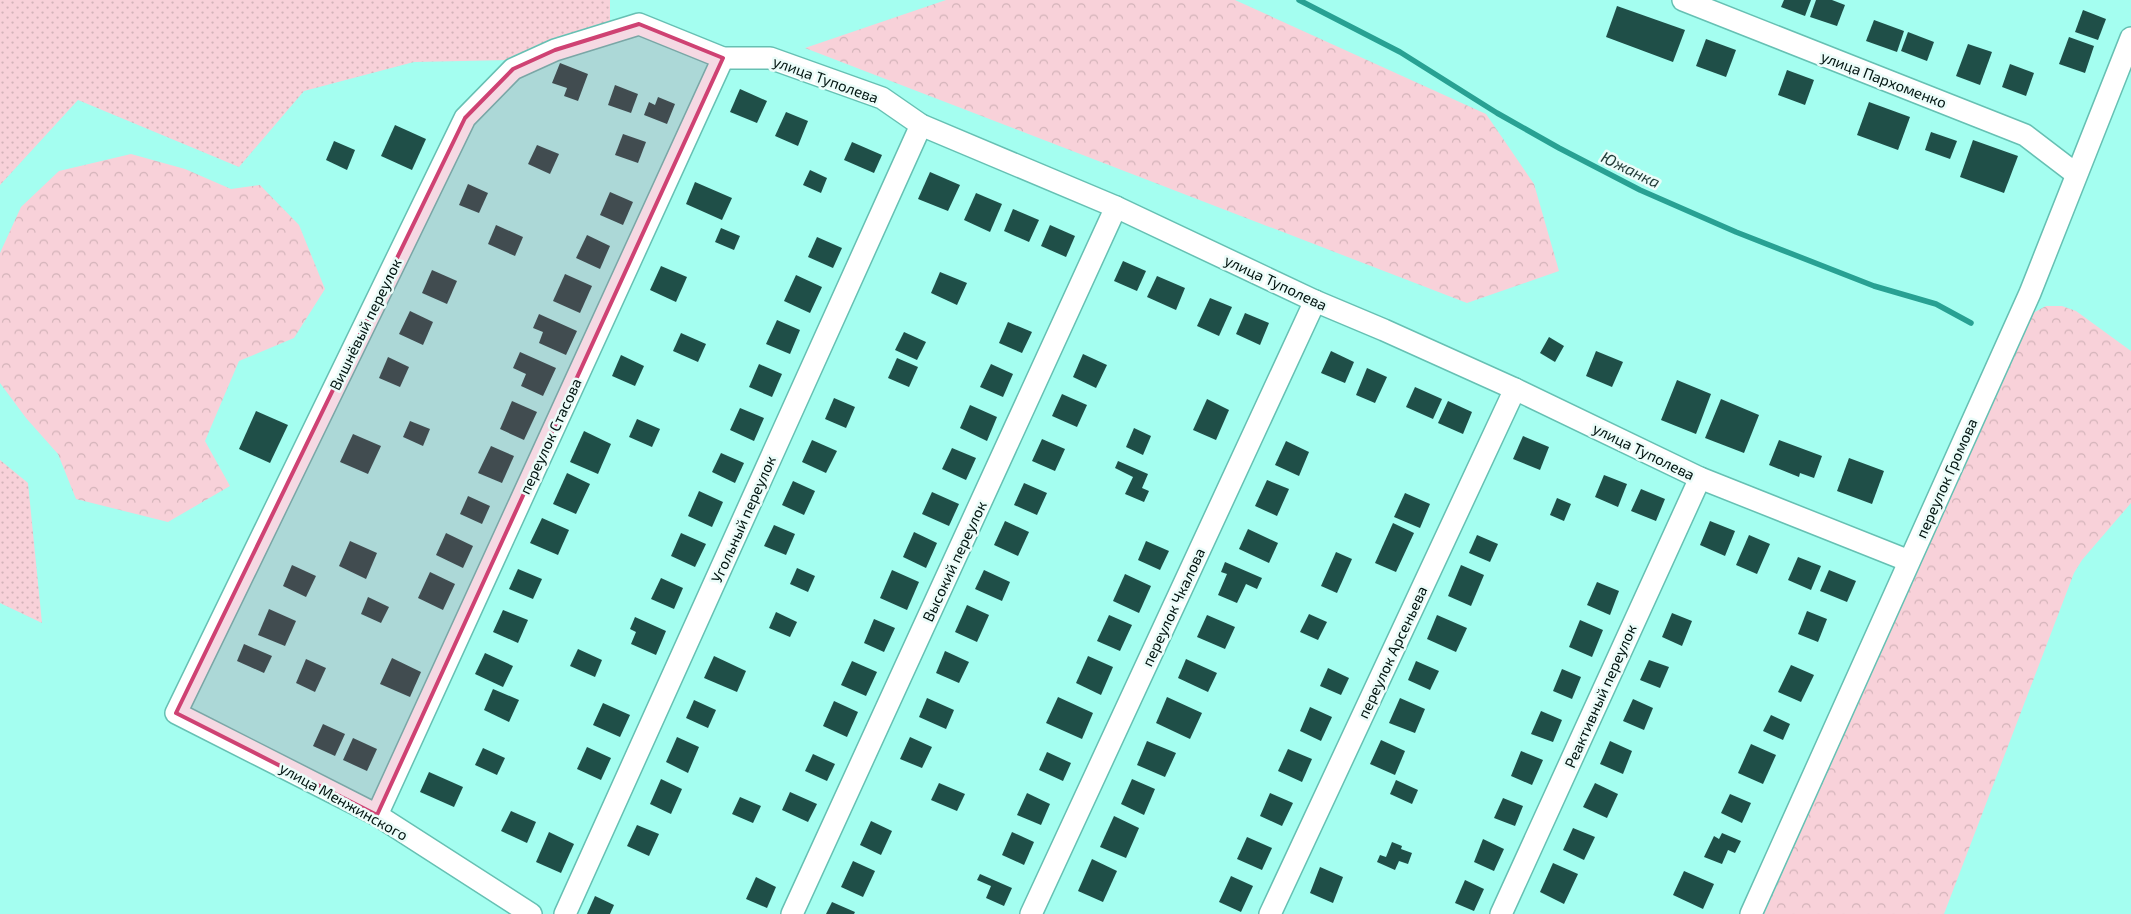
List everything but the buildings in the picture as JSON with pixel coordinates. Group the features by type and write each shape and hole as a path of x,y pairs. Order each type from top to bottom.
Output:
{"street":[{"name":"улица Пархоменко","path":"1682,0 2025,134 2076,174"},
{"name":"улица Туполева","path":"639,24 723,58 770,58 882,98 921,124 1116,207 1315,301 1515,389 1700,478 1909,561"},
{"name":"Вишнёвый переулок","path":"176,713 465,118 513,69 555,50 639,24"},
{"name":"переулок Громова","path":"1751,914 2030,294 2131,38"},
{"name":"переулок Стасова","path":"377,815 723,58"},
{"name":"Угольный переулок","path":"565,914 921,124"},
{"name":"Высокий переулок","path":"792,914 1116,207"},
{"name":"переулок Чкалова","path":"1031,914 1315,301"},
{"name":"переулок Арсеньева","path":"1270,914 1515,389"},
{"name":"Реактивный переулок","path":"1501,914 1700,478"},
{"name":"улица Менжинского","path":"176,713 377,815 531,914"}],"highlighted area":[{"path":"639,24 723,58 377,815 176,713 465,118 513,69 555,50"}],"green space":[{"path":"0,0 610,0 610,26 512,60 414,62 304,91 239,167 78,100 0,185"},
{"path":"946,0 1235,0 1486,114 1534,184 1559,271 1467,303 805,48"},
{"path":"131,154 185,169 231,189 260,185 299,225 325,289 294,338 239,361 205,441 230,486 168,522 76,499 58,454 26,418 0,383 0,253 21,207 59,171"},
{"path":"2046,306 2062,306 2076,311 2131,351 2131,503 2082,560 2074,573 1944,914 1764,914 2031,314"},
{"path":"0,460 28,483 42,623 0,603"}],"waterway":[{"name":"Южанка","path":"1299,0 1400,52 1497,113 1640,190 1736,232 1874,286 1936,304 1971,323"}]}
